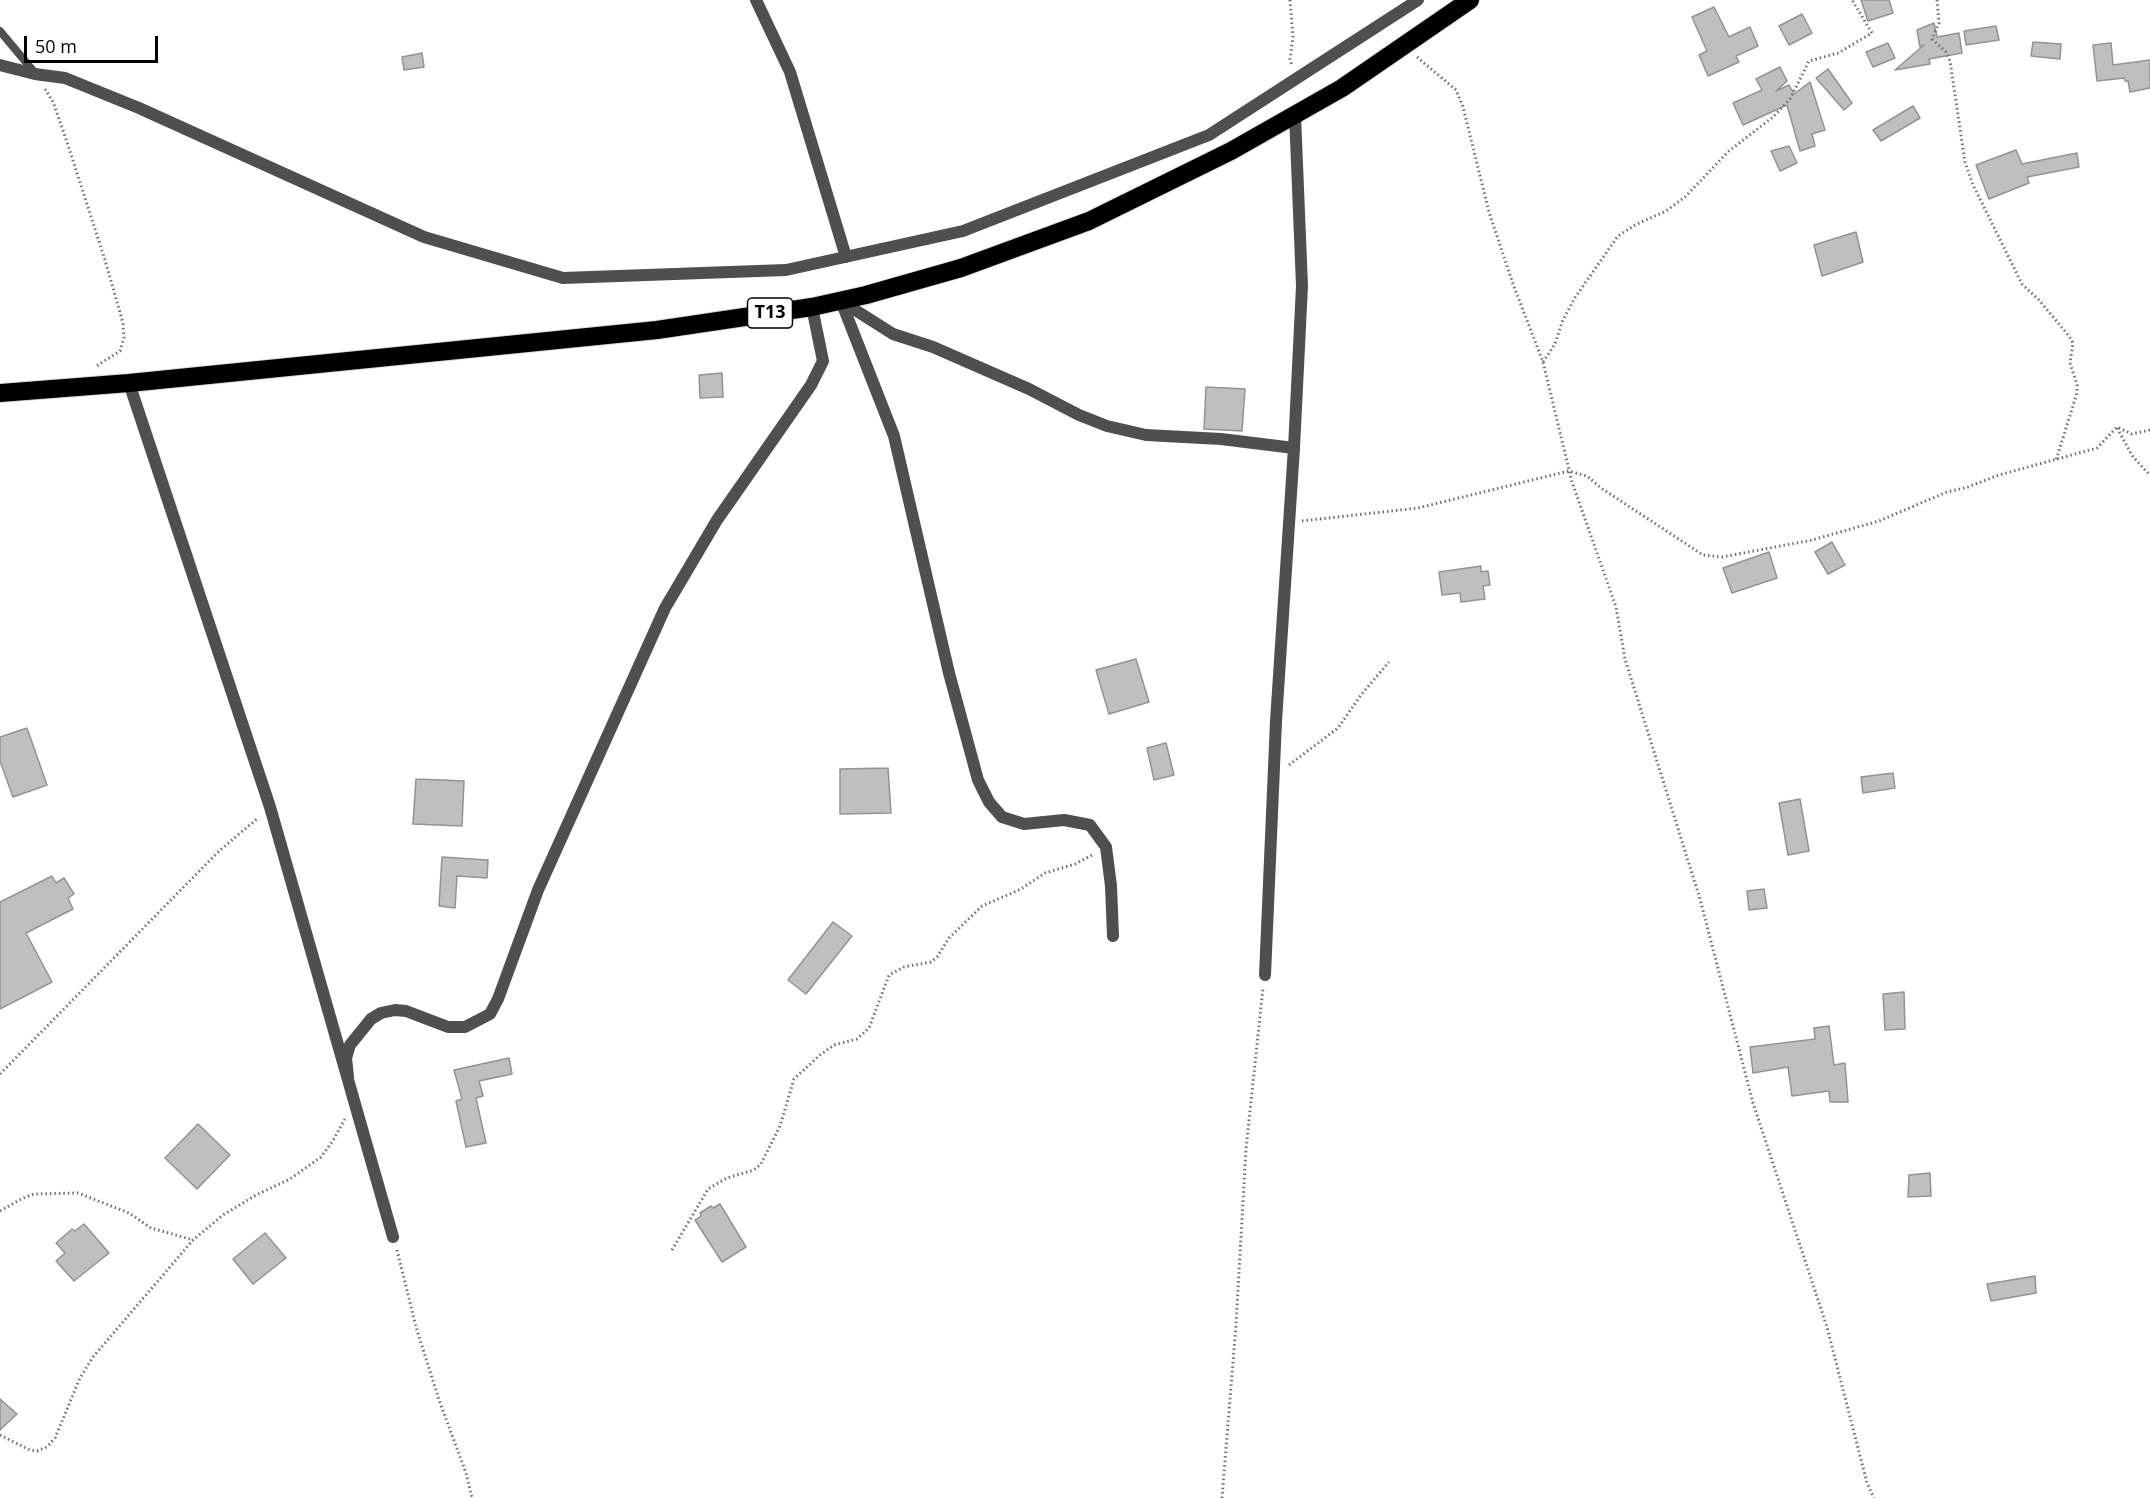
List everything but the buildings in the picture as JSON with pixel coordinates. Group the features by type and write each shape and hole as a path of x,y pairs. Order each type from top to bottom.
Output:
{"highway":[{"name":"T13","path":"1,393 129,383 657,330 842,301 961,268 1089,221 1231,151 1342,88 1470,0"}],"street":[{"path":"756,0 789,72 846,257"},
{"path":"0,64 35,74 65,78 139,108 424,237 563,278 786,270 963,231 1209,135 1418,0"},
{"path":"1265,975 1273,776 1302,286 1295,115"},
{"path":"842,301 893,334 933,347 1029,389 1078,415 1107,426 1146,435 1221,439 1294,448"},
{"path":"842,301 894,436 949,673 978,780 989,802 1002,817 1024,824 1064,820 1090,825 1106,847 1111,886 1113,936"},
{"path":"348,1077 346,1058 350,1045 371,1019 381,1013 395,1010 406,1011 448,1027 465,1027 490,1014 498,999 538,890 665,608 717,520 811,385 823,361 812,307"},
{"path":"129,383 270,807 393,1237"}],"lane":[{"path":"0,31 35,74"}],"path":[{"path":"1290,0 1293,37 1290,59 1295,80"},
{"path":"1543,362 1555,344 1562,322 1574,299 1618,236 1635,225 1666,211 1685,197 1729,151 1782,109 1796,89 1809,61 1838,53 1872,33 1852,0"},
{"path":"1937,0 1939,23 1932,39 1946,52 1950,61 1965,162 1973,185 2022,284 2039,300 2073,343 2070,363 2077,385 2077,393 2056,460"},
{"path":"1404,46 1456,90 1463,107 1489,212 1543,362 1569,471 1616,607 1625,659 1700,899 1754,1103 1827,1327 1867,1482 1874,1498"},
{"path":"35,74 53,102 105,260 123,323 124,338 120,351 90,369"},
{"path":"1288,523 1418,508 1569,471 1587,476 1601,488 1703,555 1722,557 1812,540 1879,521 1947,492 2097,448 2117,427"},
{"path":"2117,427 2132,434 2150,430"},
{"path":"2117,427 2133,457 2150,475"},
{"path":"1273,776 1310,751 1338,728 1361,695 1389,662"},
{"path":"0,1074 219,852 270,807"},
{"path":"672,1250 708,1189 727,1178 754,1170 761,1164 780,1126 794,1079 820,1055 834,1046 857,1039 869,1028 889,975 904,967 923,964 937,957 949,938 982,906 1021,889 1045,873 1075,864 1106,847"},
{"path":"1222,1498 1236,1325 1246,1149 1265,975"},
{"path":"0,1435 30,1450 38,1451 47,1447 55,1438 81,1378 93,1357 193,1240 223,1215 256,1195 290,1179 321,1157 332,1142 354,1101"},
{"path":"0,1211 34,1194 78,1193 129,1213 151,1228 193,1240"},
{"path":"393,1237 416,1326 439,1400 466,1473 472,1498"}]}
